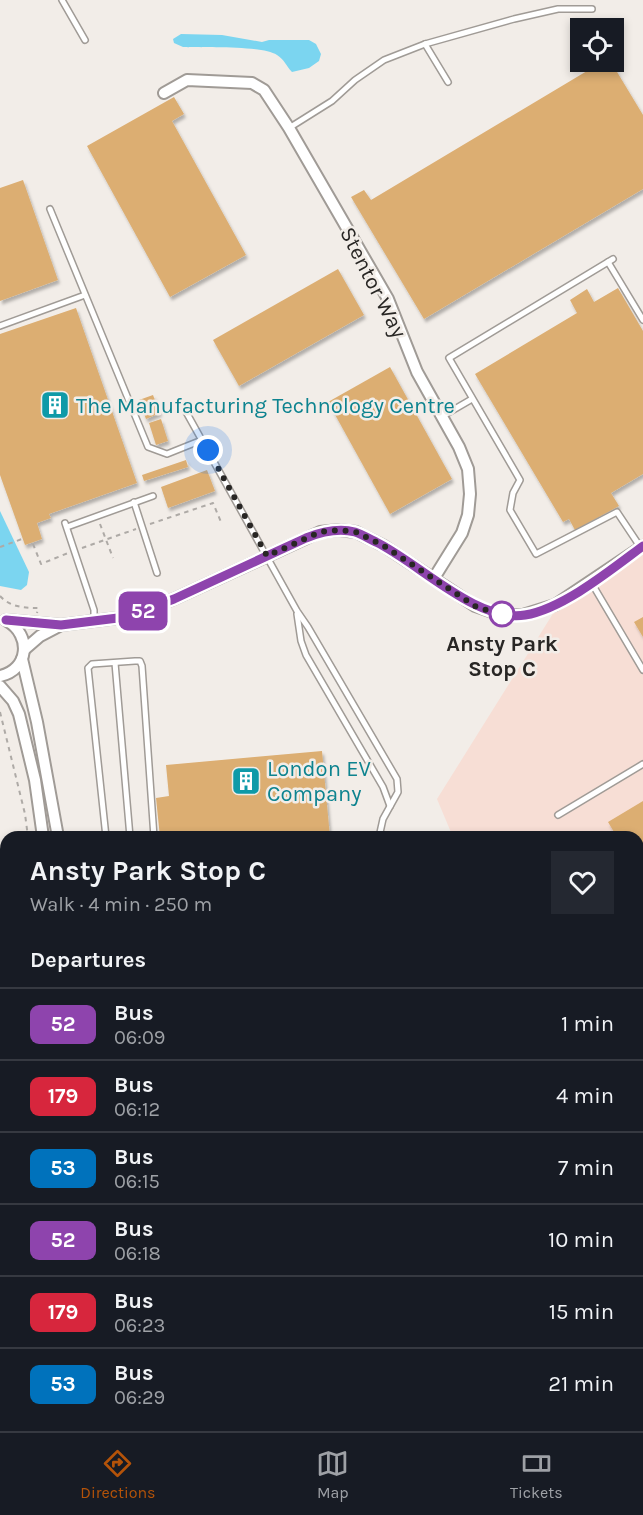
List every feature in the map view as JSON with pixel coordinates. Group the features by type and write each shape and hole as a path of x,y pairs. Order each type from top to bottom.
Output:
{"street":[{"name":"Stentor Way","path":"164,93 187,80 252,83 264,90 289,128 388,299 417,372 459,447 468,469 470,494 468,515 462,533 434,578"},
{"path":"3,620 61,625 126,617 174,599 320,532 339,530 356,532 384,546 475,606 495,613 523,615 555,605 642,547"},
{"path":"3,620 20,631 57,831"},
{"path":"0,676 11,672 40,636 61,625"},
{"path":"0,686 13,701 19,714 35,780 43,831"}],"lane":[{"path":"62,0 85,40"},
{"path":"289,128 332,101 355,80 384,60 425,44 514,19 558,9 592,9"},
{"path":"425,44 448,82"},
{"path":"50,209 148,447 167,454 202,440"},
{"path":"642,547 616,512 536,554 510,510 513,493 520,480 448,358 610,261 643,320"},
{"path":"0,326 85,295"},
{"path":"441,417 472,399"},
{"path":"185,410 297,611 397,779 398,792 383,819 380,831"},
{"path":"94,621 94,610 66,525 153,496"},
{"path":"134,502 157,573"},
{"path":"591,582 643,670"},
{"path":"297,611 301,641 306,655 383,787 390,806"},
{"path":"105,831 88,668 92,664 135,661 140,661 142,666 154,831"},
{"path":"115,663 129,831"},
{"path":"558,815 643,764"}],"path":[{"path":"33,544 40,564 213,503 221,522"},
{"path":"97,515 113,558"},
{"path":"0,547 22,539"},
{"path":"0,596 4,601 21,608 38,608 36,615"},
{"path":"0,712 27,831"}],"shaded area":[{"path":"643,538 643,831 450,831 437,799 564,596"}],"water":[{"path":"181,34 222,35 262,42 309,40 316,44 321,54 319,61 309,68 292,72 280,57 269,52 246,48 183,47 174,43 173,39"},
{"path":"0,511 29,572 27,585 21,590 0,586"}],"building":[{"path":"585,72 617,72 643,115 643,189 424,319 351,197 364,190 371,200"},
{"path":"174,97 184,114 172,121 246,255 170,297 87,146"},
{"path":"23,180 58,280 0,301 0,188"},
{"path":"338,269 364,315 239,386 213,340"},
{"path":"618,288 643,331 643,474 611,493 619,506 575,530 569,519 563,522 475,374 577,313 570,300 587,289 594,302"},
{"name":"The Manufacturing Technology Centre","path":"76,308 137,483 49,514 51,518 37,523 42,539 25,545 0,475 0,334"},
{"path":"390,367 452,479 390,514 328,402"},
{"path":"153,395 160,413 146,419 139,400"},
{"path":"161,419 168,441 156,445 149,423"},
{"path":"186,460 188,467 144,481 142,475"},
{"path":"207,470 215,491 168,508 161,487"},
{"path":"643,617 643,637 634,622"},
{"name":"London EV Company","path":"322,751 329,831 159,831 156,798 169,796 166,765"},
{"path":"643,801 643,831 613,831 608,822"}],"bus line":[{"name":"52","path":"6,620 61,625 126,617 174,599 320,532 339,530 356,532 384,546 475,606 495,613 523,615 555,605 643,546"}],"place":[{"name":"The Manufacturing Technology Centre","path":"55,405"},
{"name":"Ansty Park Stop C","path":"502,614"},
{"name":"London EV Company","path":"246,781"}],"route":[{"path":"208,450 267,556 320,532 339,530 356,532 384,546 475,606 509,615 502,614"}]}
